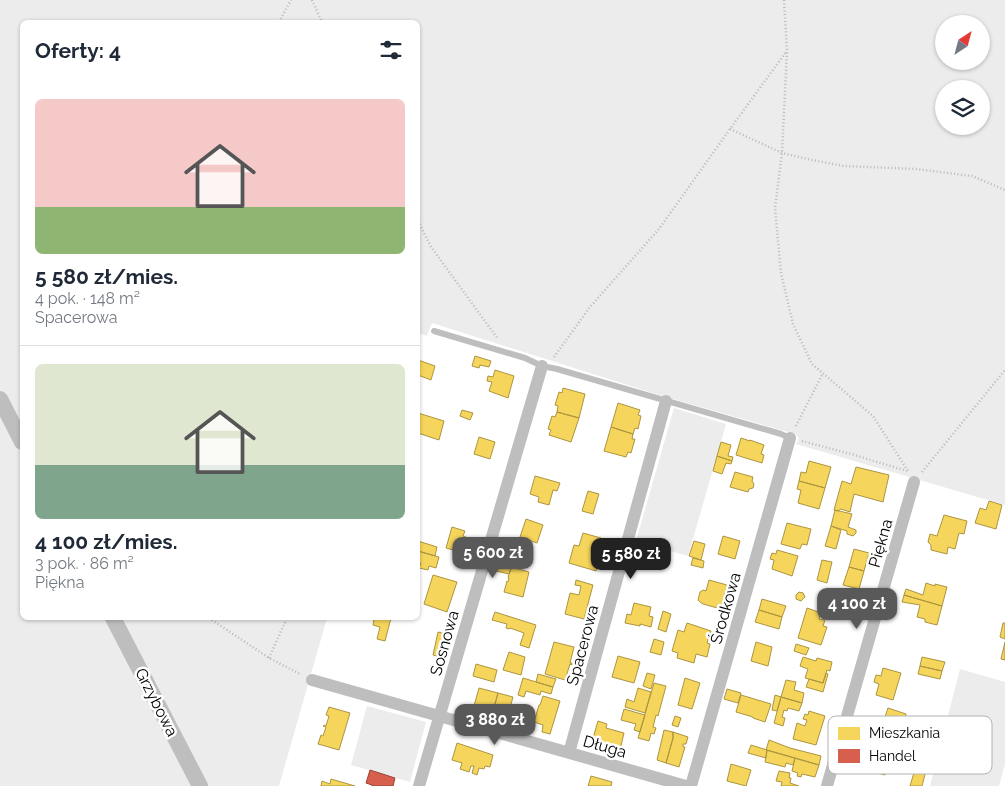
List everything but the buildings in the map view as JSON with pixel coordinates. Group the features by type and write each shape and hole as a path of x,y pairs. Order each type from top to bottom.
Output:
{"street":[{"name":"Sosnowa","path":"420,786 542,366"},
{"path":"0,399 20,438"},
{"name":"Spacerowa","path":"569,753 666,401"},
{"name":"Środkowa","path":"691,786 790,438"},
{"name":"Piękna","path":"846,716 911,477"},
{"name":"Grzybowa","path":"114,620 200,786"},
{"name":"Długa","path":"312,680 686,786"}],"lane":[{"path":"434,331 525,358 542,366 790,438"}],"path":[{"path":"280,20 291,0"},
{"path":"312,0 321,20"},
{"path":"784,0 787,51 782,153 775,208 781,273 793,324 812,364 873,416 911,477"},
{"path":"542,366 552,359 590,307 659,229 787,51"},
{"path":"730,130 782,153 844,166 916,169 972,176 1005,190"},
{"path":"420,225 431,247 508,353"},
{"path":"911,477 1005,370"},
{"path":"823,374 790,438 851,454 911,477"},
{"path":"212,620 269,658 312,680"},
{"path":"269,658 286,620"}],"shaded area":[{"path":"0,0 1005,0 1005,505 796,444 799,438 795,434 659,395 432,323 427,336 420,334 420,20 20,20 20,620 326,620 279,786 0,786"},
{"path":"674,408 726,424 688,556 636,541"},
{"path":"960,669 1005,682 1005,764 999,786 930,786 933,774 992,774 992,716 948,716"},
{"path":"367,706 426,722 410,782 351,765"}]}
